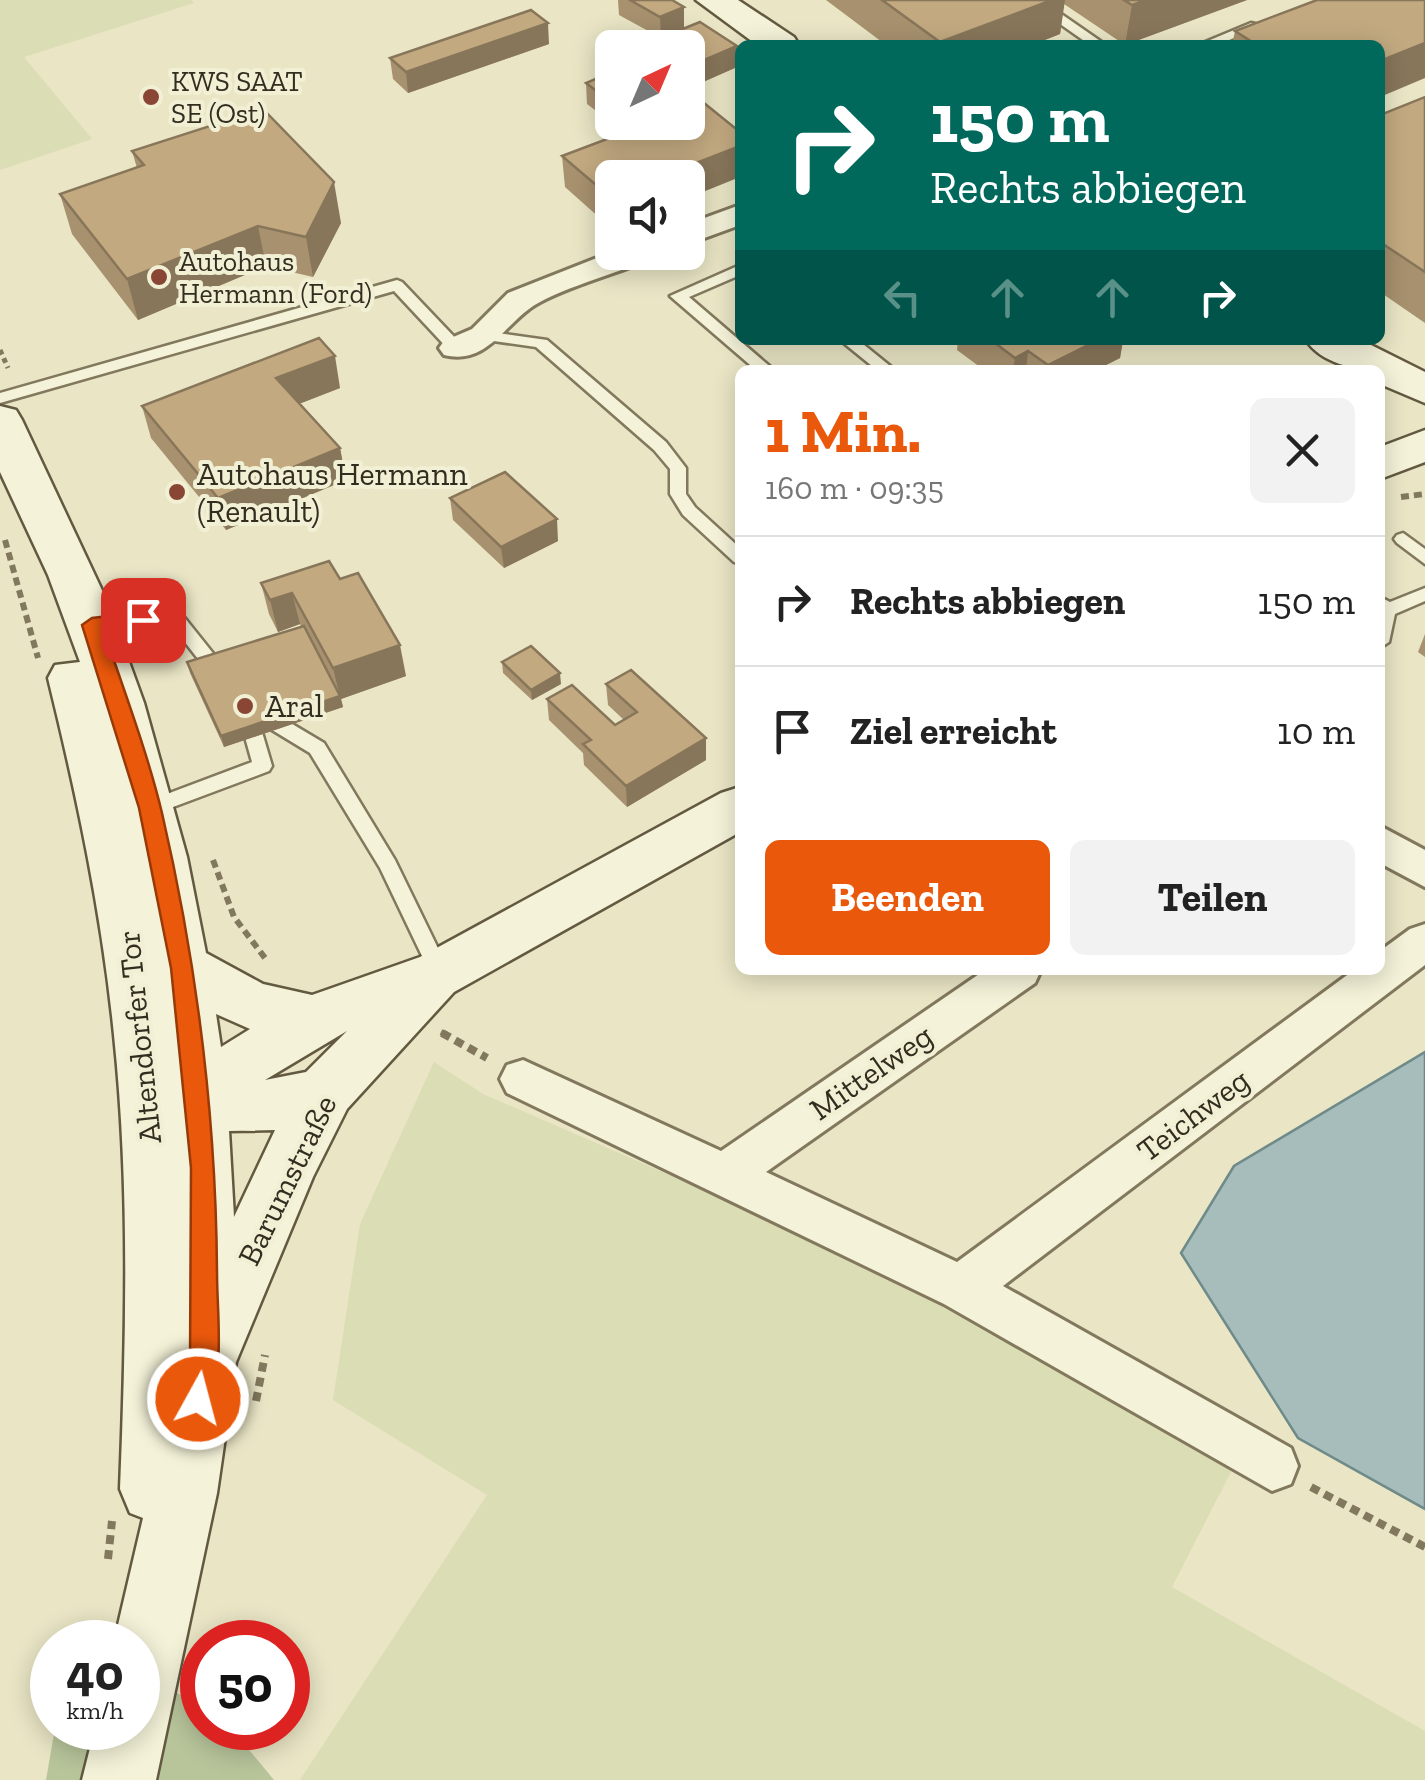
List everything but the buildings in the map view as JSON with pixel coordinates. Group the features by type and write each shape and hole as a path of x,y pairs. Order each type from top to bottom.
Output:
{"main road":[{"path":"714,0 774,40"},
{"path":"1303,345 1323,365"},
{"path":"1337,345 1377,365"},
{"path":"1385,369 1425,389"},
{"name":"Altendorfer Tor","path":"8,438 92,625 150,808 183,968 204,1168 204,1362 186,1472 152,1620"},
{"name":"Altendorfer Tor","path":"8,438 92,752 124,907 145,1060 153,1154 158,1368 150,1620"},
{"path":"1385,462 1425,445"},
{"path":"1385,479 1425,477"},
{"name":"Barumstraße","path":"204,1362 285,1171 326,1091 436,1000 735,811"},
{"path":"183,968 250,1006 312,1019"},
{"name":"Barumstraße","path":"153,1154 198,1099 230,1072 312,1019 436,1000"},
{"path":"145,1060 198,1099 240,1108 281,1107 326,1091"},
{"path":"119,1780 126,1750"}],"street":[{"path":"705,228 735,216"},
{"path":"470,342 518,300 596,270"},
{"path":"1385,845 1425,871"},
{"name":"Teichweg","path":"1385,971 1425,941"},
{"name":"Mittelweg","path":"724,1175 1011,975"},
{"name":"Teichweg","path":"961,1288 1380,975"},
{"path":"523,1079 961,1288 1272,1466"}],"lane":[{"path":"1032,0 1092,40"},
{"path":"1218,40 1273,19"},
{"path":"735,272 678,296 735,344"},
{"path":"0,398 397,285 470,342 541,343 645,433 678,468 678,494 689,511 735,553"},
{"path":"736,345 760,365"},
{"path":"854,345 880,365"},
{"path":"1403,539 1425,558"},
{"path":"1385,606 1425,594"},
{"path":"92,625 174,616 246,706 317,748 388,865 436,1000"},
{"path":"150,808 262,766 246,706"}],"path":[{"path":"436,1000 523,1079"},
{"path":"252,1418 268,1343"},
{"path":"1272,1466 1425,1547"}],"green space":[{"path":"0,0 194,3 24,57 92,139 0,170"},
{"path":"434,1062 483,1094 697,1187 1195,1430 1236,1462 1172,1587 1425,1731 1425,1780 300,1780 487,1495 333,1400 360,1224"},
{"path":"160,1683 180,1695 180,1750 249,1750 274,1780 46,1780 51,1750 160,1750"}],"water":[{"path":"1425,1052 1425,1509 1298,1438 1181,1253 1234,1166"}],"place":[{"name":"KWS SAAT SE (Ost)","path":"151,97"},
{"name":"Autohaus Hermann (Ford)","path":"159,277"},
{"name":"Autohaus Hermann (Renault)","path":"177,492"},
{"name":"Aral","path":"245,706"}],"route":[{"path":"143,620 92,625 150,808 183,968 204,1168 204,1362 198,1399"}]}
